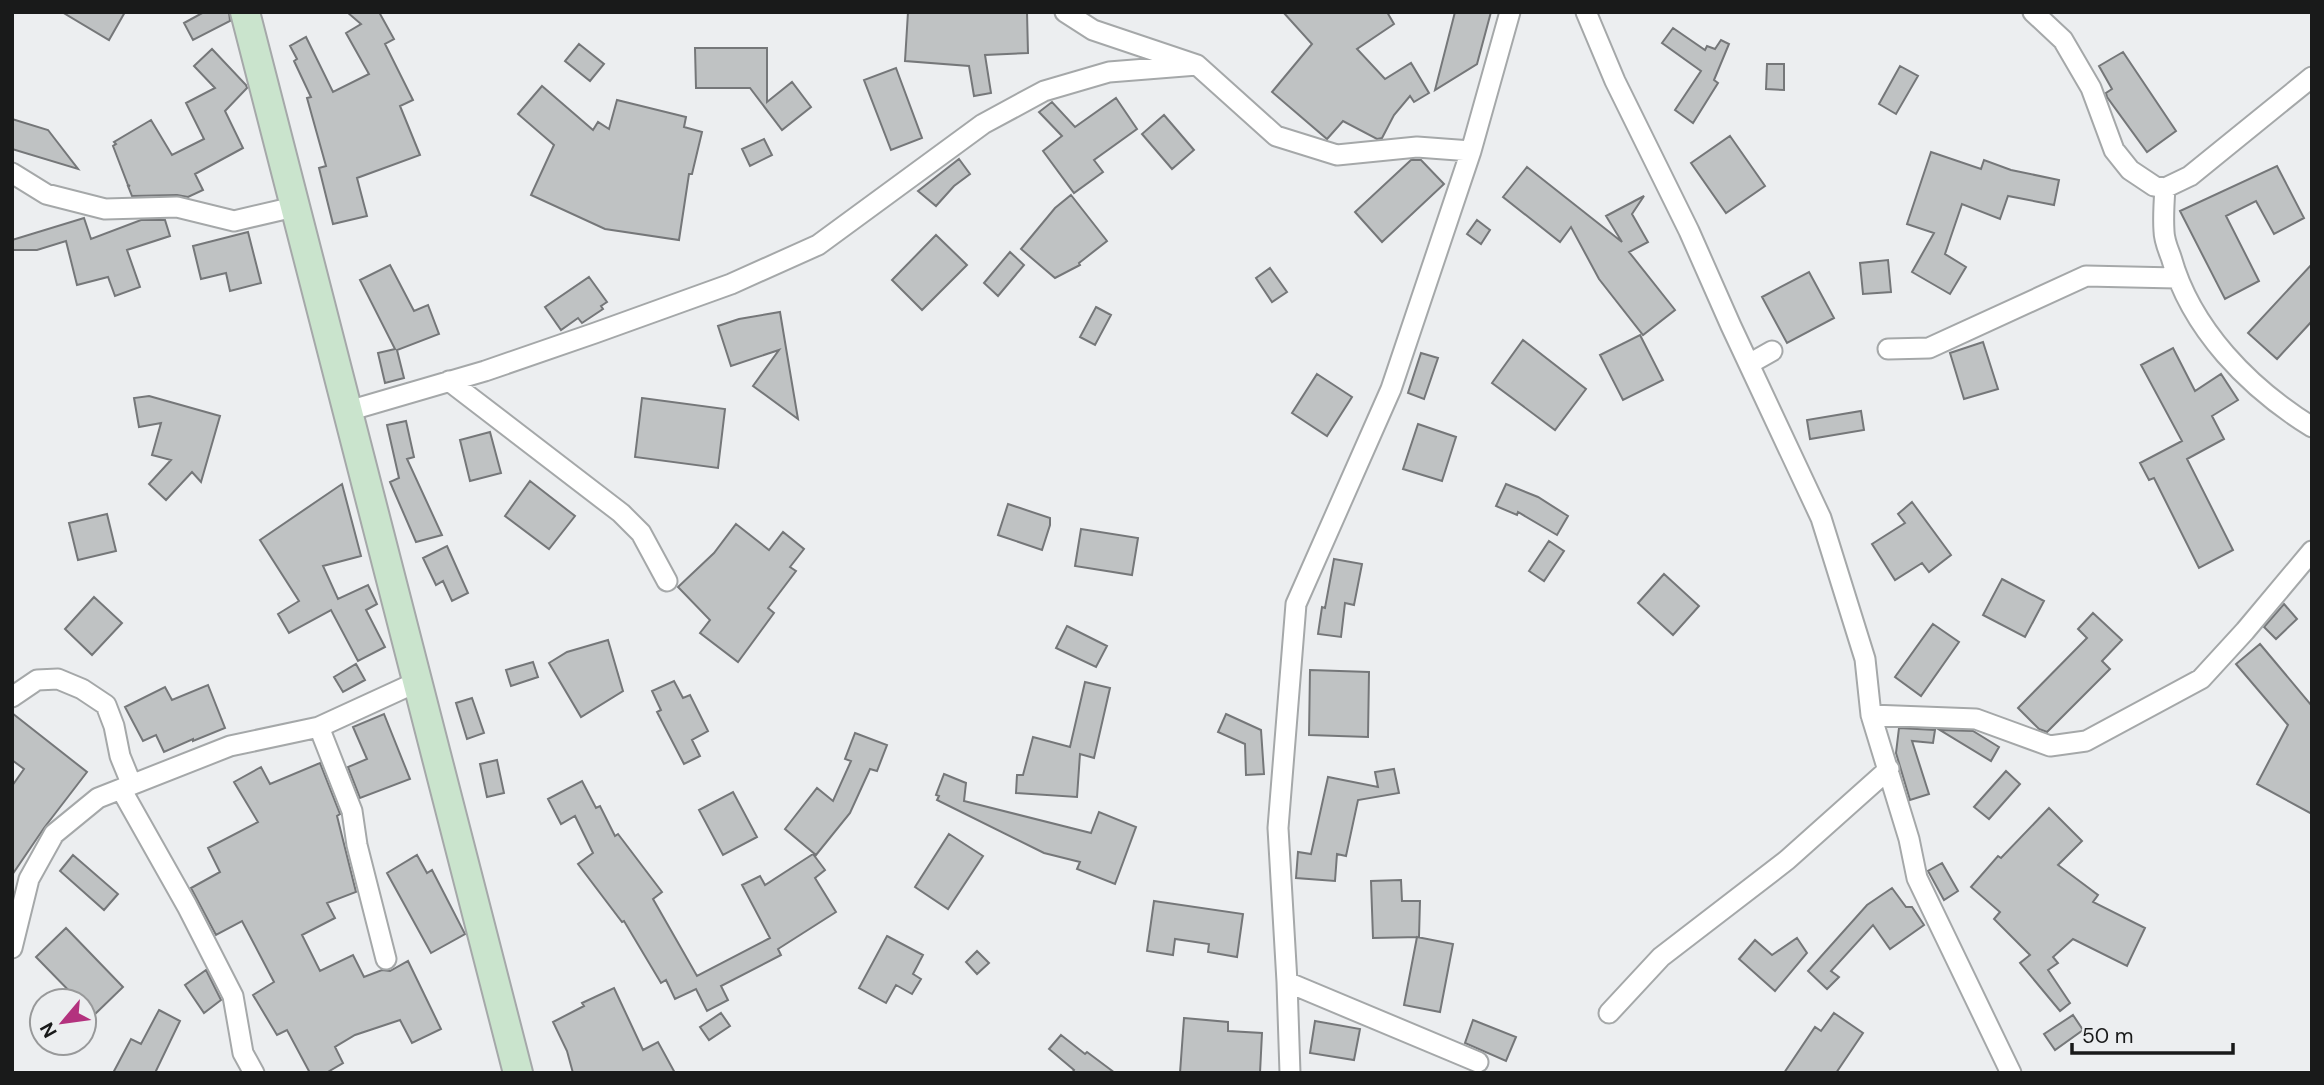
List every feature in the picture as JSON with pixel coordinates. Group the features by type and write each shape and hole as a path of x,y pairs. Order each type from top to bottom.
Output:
{"main road":[{"path":"245,12 518,1073"}],"street":[{"path":"1065,12 1093,30 1197,65 1276,136 1337,155 1416,148 1471,151"},
{"path":"1290,1073 1278,828 1296,604 1391,388 1471,151 1510,12"},
{"path":"1586,12 1615,81 1689,231 1821,518 1866,659 1871,715 1909,839 1917,878 2011,1073"},
{"path":"2034,12 2063,40 2091,88 2114,150 2130,170 2154,186 2165,188 2190,176 2312,77"},
{"path":"348,411 485,371 732,284 818,245 983,124 1044,90 1110,72 1197,65"},
{"path":"12,173 46,194 105,209 177,207 234,221 294,207"},
{"path":"2165,188 2164,233 2176,278 2192,312 2211,339 2284,409 2312,427"},
{"path":"1888,349 1929,348 2086,276 2176,278"},
{"path":"1749,364 1772,351"},
{"path":"449,381 621,513 640,533 667,582"},
{"path":"1871,715 1976,719 2050,746 2086,741 2201,679 2312,551"},
{"path":"12,697 37,680 58,679 82,689 106,705 114,726 126,786 233,996 243,1053 254,1073"},
{"path":"12,948 29,879 54,834 98,798 230,746 319,727 417,682"},
{"path":"319,727 352,811 357,845 386,959"},
{"path":"1609,1013 1661,957 1787,860 1889,769"},
{"path":"1287,982 1478,1062"}],"building":[{"path":"62,12 125,12 109,40"},
{"path":"204,12 229,12 230,21 193,40 184,23"},
{"path":"347,12 379,12 394,39 385,44 413,100 400,106 420,155 357,178 367,216 333,224 319,168 326,166 307,98 311,97 290,46 306,37 333,92 369,74 346,33 361,24"},
{"path":"908,12 1027,12 1028,53 985,55 991,93 974,96 969,66 905,61"},
{"path":"1283,12 1387,12 1394,24 1357,49 1385,79 1411,63 1429,93 1414,102 1410,96 1394,115 1382,138 1377,139 1343,121 1327,139 1272,92 1312,44"},
{"path":"1455,12 1491,12 1477,64 1435,90"},
{"path":"1673,28 1705,50 1707,46 1715,49 1721,40 1729,44 1714,80 1718,83 1693,123 1675,110 1701,71 1662,43"},
{"path":"579,44 604,64 590,81 565,61"},
{"path":"695,48 767,48 767,102 792,82 811,107 782,130 750,88 696,88"},
{"path":"212,49 247,88 225,111 243,148 195,174 203,190 188,197 132,196 113,146 116,144 114,142 151,120 172,155 204,139 186,103 215,88 194,66"},
{"path":"2123,52 2176,131 2147,152 2107,97 2106,93 2112,89 2099,66"},
{"path":"1767,64 1784,64 1784,90 1766,89"},
{"path":"1900,66 1918,76 1896,114 1879,104"},
{"path":"896,68 922,138 891,150 864,80"},
{"path":"542,86 593,130 598,122 609,129 617,100 686,117 684,127 702,132 692,174 689,174 679,240 605,229 531,195 554,145 518,114"},
{"path":"1116,98 1137,129 1094,160 1103,172 1074,193 1043,151 1062,136 1039,112 1052,102 1075,127"},
{"path":"1164,115 1194,150 1172,169 1142,134"},
{"path":"12,119 48,130 78,169 12,149"},
{"path":"1730,136 1765,186 1726,213 1691,163"},
{"path":"764,139 772,155 750,166 742,149"},
{"path":"1931,152 1981,169 1984,160 2011,170 2059,180 2054,205 2008,196 2000,219 1962,204 1945,254 1966,267 1950,294 1912,272 1934,233 1907,224"},
{"path":"959,159 970,174 954,186 936,206 918,191"},
{"path":"1411,160 1421,160 1444,184 1382,242 1355,212"},
{"path":"2277,166 2304,218 2274,234 2256,201 2226,216 2259,281 2225,299 2180,211"},
{"path":"1527,167 1622,242 1606,216 1644,196 1632,214 1648,242 1629,252 1675,310 1643,335 1599,279 1571,227 1560,242 1503,197"},
{"path":"1071,195 1107,241 1079,263 1080,265 1055,278 1021,249 1055,208"},
{"path":"84,218 91,239 141,220 165,220 170,236 127,250 140,287 115,296 108,277 77,285 66,241 37,250 12,250 12,240"},
{"path":"1477,220 1490,230 1481,244 1467,234"},
{"path":"248,232 261,283 230,291 226,273 201,279 193,246"},
{"path":"936,235 967,265 922,310 892,280"},
{"path":"1010,252 1024,265 998,296 984,283"},
{"path":"1888,260 1891,292 1863,294 1860,263"},
{"path":"2312,264 2312,321 2277,359 2248,333"},
{"path":"390,265 414,311 428,305 439,334 397,350 404,378 385,383 378,353 395,349 360,280"},
{"path":"1270,268 1287,292 1272,302 1256,278"},
{"path":"1809,272 1834,318 1787,343 1762,297"},
{"path":"589,277 607,302 601,306 603,309 582,323 578,318 561,330 545,307"},
{"path":"1096,307 1111,315 1095,345 1080,337"},
{"path":"780,312 798,419 753,386 779,350 731,366 718,326 739,319"},
{"path":"1640,335 1663,380 1623,400 1600,355"},
{"path":"1523,340 1586,389 1555,430 1492,383"},
{"path":"1983,342 1998,389 1964,399 1950,353"},
{"path":"2173,348 2195,391 2221,374 2238,400 2212,416 2224,439 2187,459 2233,550 2199,568 2154,478 2149,480 2140,463 2182,441 2141,365"},
{"path":"1421,353 1438,358 1424,399 1408,393"},
{"path":"1317,374 1352,397 1327,436 1292,413"},
{"path":"149,396 220,416 201,482 192,472 166,500 149,484 171,460 152,455 161,423 139,427 134,398"},
{"path":"642,398 725,409 718,468 635,457"},
{"path":"1861,411 1864,430 1810,439 1807,420"},
{"path":"406,421 414,457 407,459 442,535 416,542 390,482 399,478 387,425"},
{"path":"1418,424 1456,437 1442,481 1403,469"},
{"path":"490,432 501,473 470,481 460,440"},
{"path":"530,481 575,516 549,549 505,516"},
{"path":"342,484 361,556 323,566 338,599 368,585 377,604 366,610 385,647 358,661 331,610 289,633 278,614 299,601 260,540"},
{"path":"1506,484 1538,497 1568,516 1557,535 1518,512 1517,515 1496,506"},
{"path":"1912,502 1951,555 1929,572 1922,563 1895,580 1872,544 1905,523 1898,514"},
{"path":"1008,504 1050,518 1042,550 998,535"},
{"path":"107,514 116,551 78,560 69,523"},
{"path":"736,524 769,550 783,532 804,549 790,567 796,571 768,608 774,613 738,662 700,633 710,620 678,587 714,553"},
{"path":"1081,529 1138,538 1132,575 1075,566"},
{"path":"1549,541 1564,551 1544,581 1529,571"},
{"path":"447,546 468,593 452,601 443,581 436,585 423,558"},
{"path":"1334,559 1362,564 1354,605 1345,603 1341,637 1318,634"},
{"path":"1664,574 1699,606 1673,635 1638,603"},
{"path":"2002,579 2044,601 2025,637 1983,615"},
{"path":"94,597 122,623 92,655 65,629"},
{"path":"2284,604 2297,619 2276,639 2264,627"},
{"path":"2093,613 2122,640 2102,661 2110,669 2047,732 2039,729 2018,708 2087,638 2078,629"},
{"path":"1933,624 1959,642 1921,696 1895,677"},
{"path":"1067,626 1107,646 1096,667 1056,648"},
{"path":"608,640 623,691 581,717 549,663 567,652"},
{"path":"2260,644 2312,706 2312,814 2257,784 2288,725 2236,664"},
{"path":"533,662 538,677 511,686 506,670"},
{"path":"356,664 365,680 343,692 334,677"},
{"path":"1310,670 1369,672 1368,737 1309,735"},
{"path":"674,681 683,698 690,695 708,731 692,740 700,756 684,764 657,712 661,710 652,691"},
{"path":"1085,682 1110,688 1094,758 1080,754 1077,797 1016,793 1017,775 1023,775 1033,737 1070,747"},
{"path":"208,685 225,728 164,752 156,735 143,741 125,707 165,687 172,700"},
{"path":"472,698 484,733 467,739 456,703"},
{"path":"12,713 87,772 12,875 12,786 24,769 12,760"},
{"path":"384,714 410,779 360,798 348,767 367,759 353,727"},
{"path":"1226,714 1261,730 1264,774 1246,775 1245,744 1218,732"},
{"path":"1899,728 1935,730 1933,743 1912,741 1929,794 1910,800 1896,753"},
{"path":"1940,730 1973,731 1999,747 1991,761"},
{"path":"855,733 887,745 877,771 870,769 850,813 816,855 785,829 817,788 833,801 851,761 845,759"},
{"path":"497,760 504,793 487,797 480,764"},
{"path":"320,763 340,814 337,816 356,892 327,903 335,918 302,935 320,971 353,955 364,977 382,970 390,971 408,961 441,1029 412,1043 400,1020 355,1035 335,1047 343,1063 326,1073 310,1073 287,1030 277,1035 253,995 274,982 242,921 216,935 191,888 220,872 208,848 258,822 234,782 261,767 270,784"},
{"path":"1394,769 1399,793 1358,800 1346,856 1337,854 1335,881 1296,878 1298,852 1311,854 1328,777 1378,787 1375,772"},
{"path":"2006,771 2020,784 1989,819 1974,807"},
{"path":"944,774 966,783 964,801 1091,833 1099,812 1136,827 1115,884 1077,869 1080,862 1044,853 937,800 939,796 936,795"},
{"path":"582,781 596,808 600,806 615,836 618,834 662,892 653,899 697,976 770,938 742,885 760,876 765,885 813,854 825,870 815,878 836,912 778,949 781,955 721,986 728,1000 707,1011 696,989 675,999 666,980 661,983 624,921 622,922 578,864 593,853 575,816 561,824 548,799"},
{"path":"733,792 757,837 723,855 699,810"},
{"path":"2049,808 2082,841 2058,865 2098,895 2093,902 2145,928 2127,966 2073,939 2053,957 2058,963 2048,970 2070,1003 2060,1011 2020,963 2030,955 1994,919 2000,912 1971,887 1998,856 2001,858"},
{"path":"949,834 983,856 948,909 915,887"},
{"path":"73,855 118,894 104,910 60,871"},
{"path":"417,855 427,873 432,870 465,934 431,953 387,873"},
{"path":"1942,863 1958,891 1944,900 1928,871"},
{"path":"1401,880 1402,901 1420,901 1419,937 1373,938 1371,881"},
{"path":"1892,888 1906,907 1912,907 1924,925 1890,949 1873,925 1831,971 1839,977 1827,989 1808,971 1867,905"},
{"path":"1154,901 1243,914 1237,957 1208,952 1209,944 1175,939 1173,955 1147,951"},
{"path":"66,928 123,987 98,1011 98,987 65,987 36,957"},
{"path":"887,936 923,955 913,974 921,979 912,994 896,985 886,1003 859,988"},
{"path":"1417,937 1453,944 1440,1012 1404,1005"},
{"path":"1797,938 1807,953 1775,991 1739,959 1755,940 1772,955"},
{"path":"977,951 989,963 977,974 966,962"},
{"path":"206,970 221,1000 204,1013 185,985"},
{"path":"614,988 643,1050 658,1042 675,1073 573,1073 567,1051 553,1022 584,1006 582,1003"},
{"path":"159,1010 180,1021 155,1073 113,1073 131,1039 141,1044"},
{"path":"721,1013 730,1026 709,1040 700,1027"},
{"path":"1834,1013 1863,1033 1836,1073 1784,1073 1815,1027 1821,1031"},
{"path":"2073,1015 2083,1030 2055,1050 2044,1034"},
{"path":"1184,1018 1228,1022 1228,1031 1262,1033 1260,1073 1180,1073"},
{"path":"1473,1020 1516,1037 1506,1061 1465,1043"},
{"path":"1315,1021 1360,1029 1354,1060 1310,1053"},
{"path":"1061,1035 1115,1073 1072,1073 1074,1070 1049,1049"}]}
